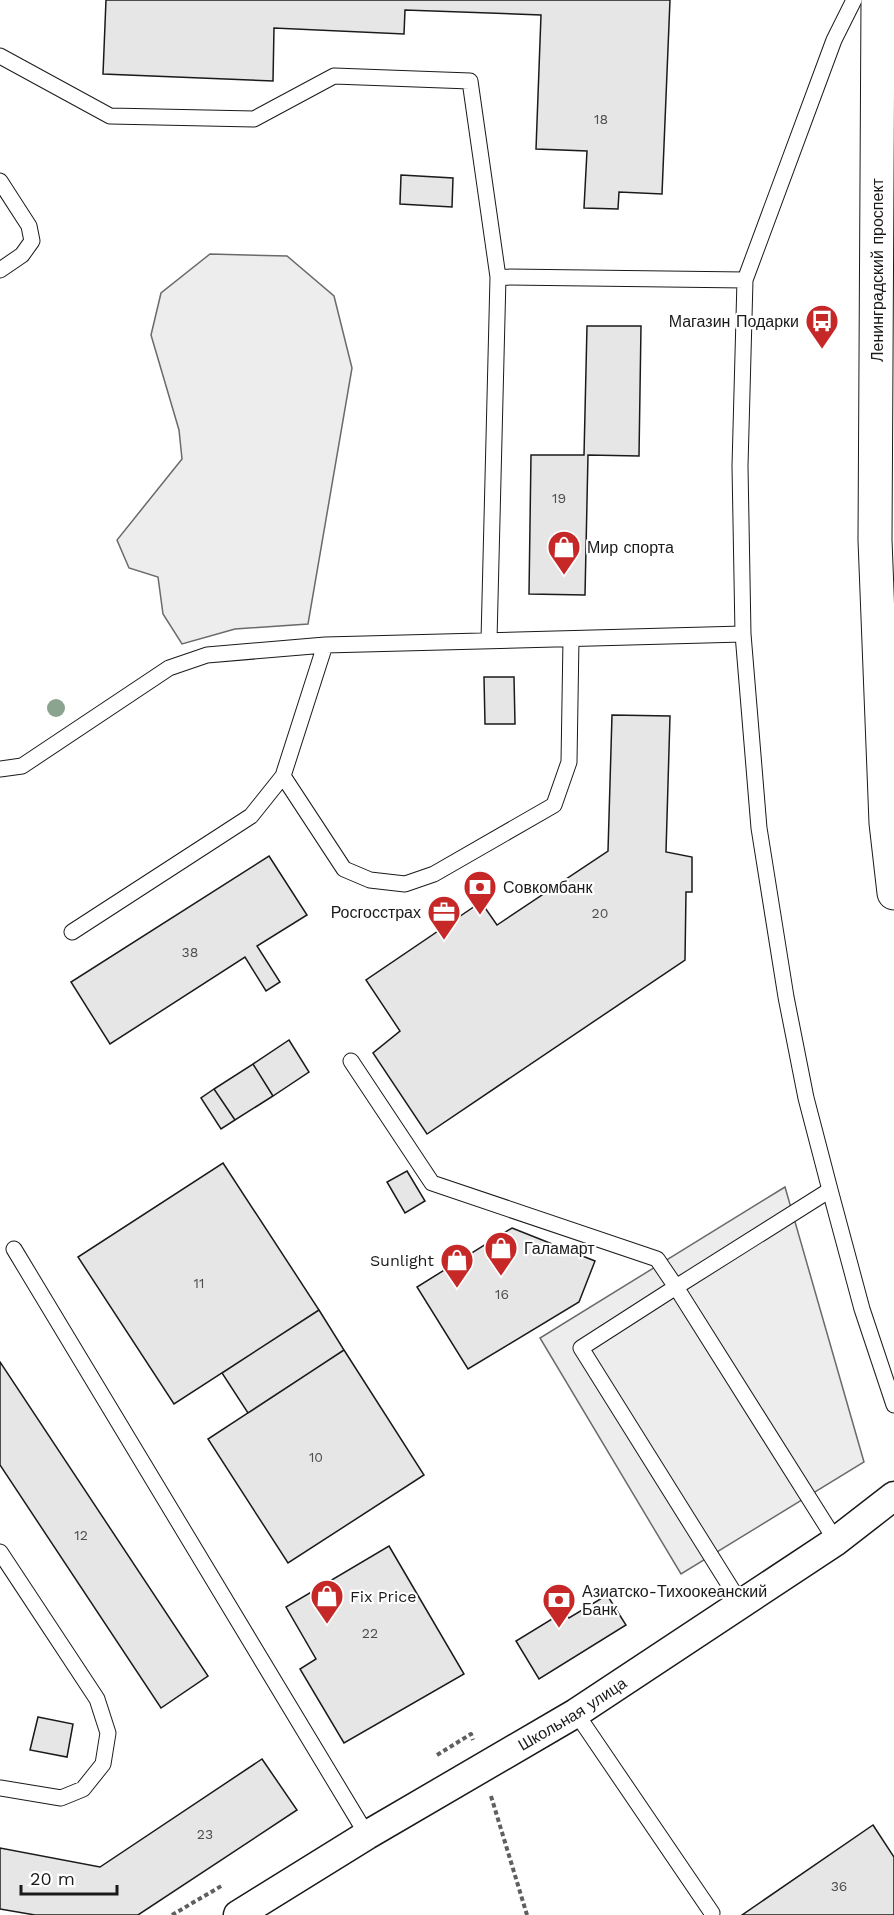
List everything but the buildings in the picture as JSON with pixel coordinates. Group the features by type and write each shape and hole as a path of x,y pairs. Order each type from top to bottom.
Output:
{"main road":[{"name":"Ленинградский проспект","path":"878,0 886,823 894,893"}],"street":[{"name":"Школьная улица","path":"238,1915 367,1835 576,1713 836,1541 894,1496"}],"lane":[{"path":"854,0 834,40 745,280 740,466 743,634 759,828 786,996 806,1098 830,1190 862,1309 894,1405"},
{"path":"0,56 110,116 254,119 334,76 470,81 498,277 489,640"},
{"path":"0,181 29,226 32,241 22,255 0,270"},
{"path":"498,277 745,280"},
{"path":"0,769 22,766 169,668 207,655 325,645 743,634"},
{"path":"283,776 344,869 370,880 405,884 434,874 554,805 569,762 570,639"},
{"path":"72,933 252,816 283,776 325,645"},
{"path":"351,1061 432,1184 657,1259 836,1541"},
{"path":"741,1604 581,1348 830,1190"},
{"path":"14,1249 367,1835"},
{"path":"0,1552 97,1699 108,1733 103,1764 82,1789 61,1798 0,1788"},
{"path":"576,1713 712,1913"}],"path":[{"path":"471,1734 527,1915"}],"shaded area":[{"path":"210,254 287,256 334,296 352,368 308,624 235,629 182,644 163,614 158,577 129,568 117,540 182,459 179,430 151,335 161,293"},
{"path":"785,1187 864,1462 681,1574 540,1338"}],"place":[{"name":"Магазин Подарки","path":"822,350"},
{"name":"Мир спорта","path":"564,576"},
{"name":"Совкомбанк","path":"480,916"},
{"name":"Росгосстрах","path":"444,941"},
{"name":"Галамарт","path":"501,1277"},
{"name":"Sunlight","path":"457,1289"},
{"name":"Fix Price","path":"327,1625"},
{"name":"Азиатско-Тихоокеанский Банк","path":"559,1629"}]}
